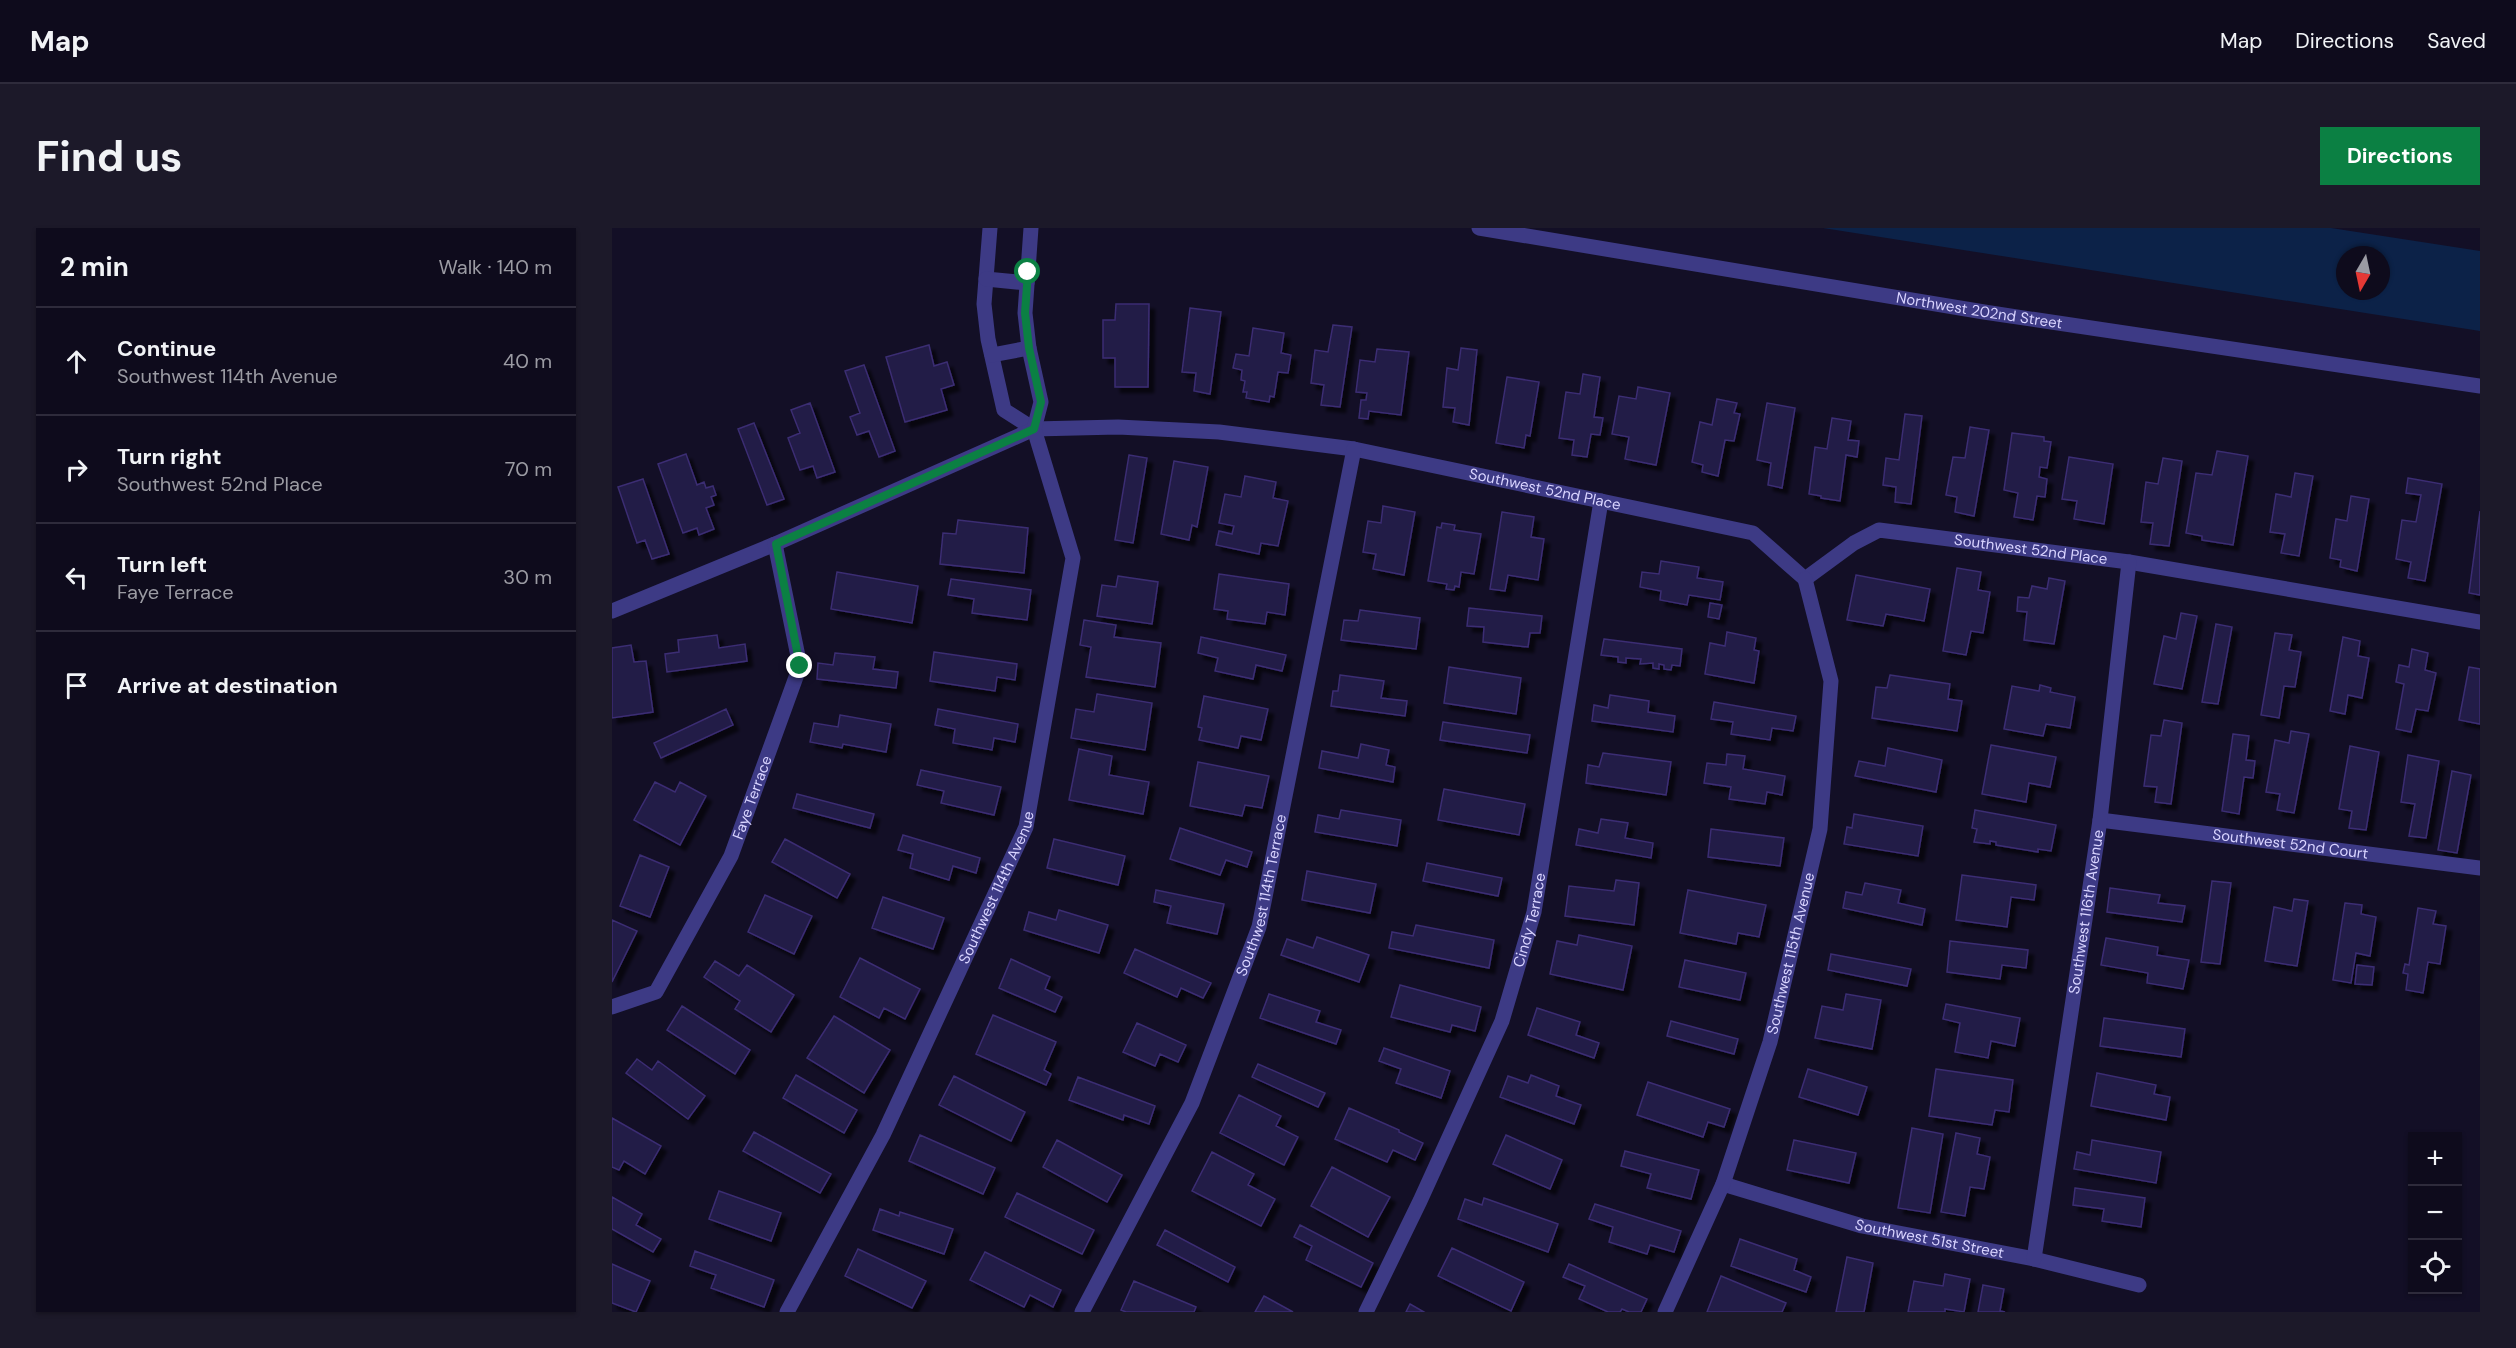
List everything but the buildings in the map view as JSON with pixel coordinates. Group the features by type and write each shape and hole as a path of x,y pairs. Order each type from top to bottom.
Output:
{"street":[{"path":"990,228 984,304 1004,410 1034,429"},
{"name":"Southwest 114th Avenue","path":"788,1312 883,1135 1026,827 1073,558 1034,429 1041,402 1029,348 1025,313 1031,228"},
{"name":"Northwest 202nd Street","path":"1479,228 1984,312 2480,386"},
{"path":"986,279 1027,283"},
{"path":"992,355 1029,348"},
{"name":"Southwest 52nd Place","path":"612,611 776,544 1034,429 1118,427 1219,432 1354,449 1753,533 1805,579 1854,543 1879,530 2129,562 2480,622"},
{"name":"Southwest 114th Terrace","path":"1082,1312 1192,1103 1259,927 1354,449"},
{"name":"Cindy Terrace","path":"1366,1312 1420,1201 1502,1021 1534,912 1600,501"},
{"name":"Faye Terrace","path":"612,1007 656,992 731,856 800,666 776,544"},
{"name":"Southwest 116th Avenue","path":"2034,1259 2100,820 2129,562"},
{"name":"Southwest 115th Avenue","path":"1665,1312 1723,1184 1770,1042 1820,829 1831,681 1805,579"},
{"name":"Southwest 52nd Court","path":"2100,820 2480,868"},
{"name":"Southwest 51st Street","path":"1723,1184 1862,1226 2034,1259 2139,1285"}],"water":[{"path":"1823,228 2331,228 2480,251 2480,331"}],"route":[{"path":"800,666 776,544 1034,429 1041,402 1029,348 1025,313 1028,272"}]}
